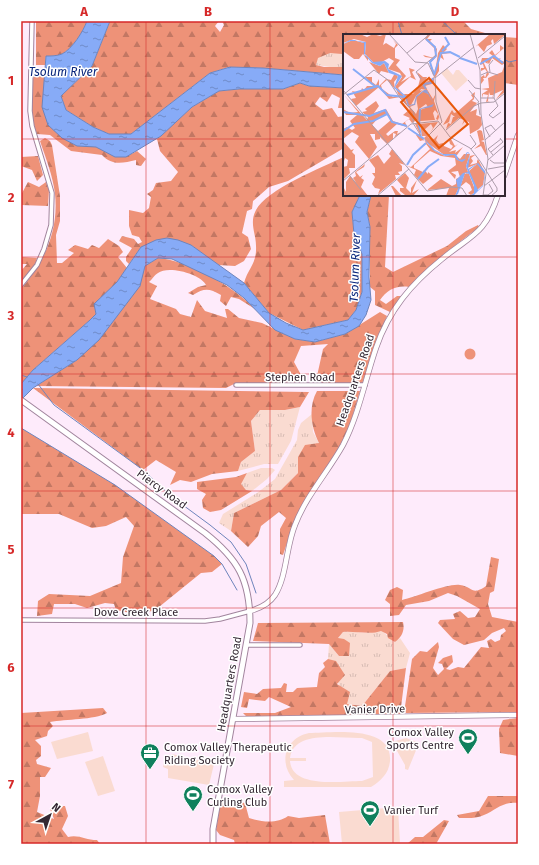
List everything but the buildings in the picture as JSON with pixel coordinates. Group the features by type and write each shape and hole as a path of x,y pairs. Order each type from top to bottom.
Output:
{"main road":[{"name":"Piercy Road","path":"21,400 205,533 230,554 244,579 250,611 250,623"},
{"name":"Headquarters Road","path":"213,844 213,829 250,623"}],"street":[{"path":"21,285 37,265 44,249 51,224 52,211 52,193 32,126 30,111 32,21"},
{"path":"505,173 518,135"},
{"name":"Headquarters Road","path":"250,611 263,607 276,593 294,526 344,443 364,391 383,328 393,310 412,287 441,259 482,228 491,215 498,196"},
{"name":"Stephen Road","path":"236,385 365,385"},
{"name":"Dove Creek Place","path":"21,620 205,621 220,619 250,611"},
{"path":"246,645 300,645"},
{"name":"Vanier Drive","path":"233,719 518,714"}],"green space":[{"path":"36,21 87,21 77,40 66,52 58,55 46,56 45,65 36,65"},
{"path":"110,21 219,21 215,26 220,32 224,25 222,21 463,21 471,29 488,34 343,34 342,54 330,53 318,58 316,65 324,67 342,67 343,75 263,68 229,67 210,73 131,134 109,134 93,127 66,110 61,96 92,66"},
{"path":"505,37 518,38 518,85 505,83"},
{"path":"343,46 343,69 316,65 317,58"},
{"path":"36,71 45,74 44,88 77,146 94,146 120,157 130,155 137,151 146,159 141,166 136,165 136,160 118,163 110,161 102,155 71,151 50,135 37,134 33,120 31,102 32,84"},
{"path":"300,83 309,86 343,88 343,108 338,108 340,98 332,94 327,102 320,97 315,104 323,110 332,108 338,117 343,116 343,149 288,181 269,187 253,201 252,209 247,211 242,233 248,237 251,249 244,261 235,266 218,265 191,245 141,247 129,264 126,261 126,257 132,248 119,241 122,236 134,239 138,244 142,242 139,237 132,235 129,226 129,210 143,213 149,208 151,197 147,194 153,190 156,183 171,181 178,172 160,151 157,139 192,107 219,91 239,89 283,89"},
{"path":"45,138 50,141 52,145 60,196 60,221 56,235 57,263 62,263 74,253 68,250 75,245 88,249 92,245 99,248 108,239 119,246 123,252 118,257 127,268 117,282 95,304 96,314 33,370 23,382 21,381 21,289 37,268 43,257 55,220 56,207 53,181 40,141"},
{"path":"38,156 43,175 37,181 32,170 21,166 21,157"},
{"path":"343,157 343,196 360,196 352,212 354,234 362,254 362,292 356,310 348,320 303,330 269,313 244,283 254,262 256,252 253,219 256,210 262,202 282,187"},
{"path":"28,182 39,187 46,182 49,190 48,206 21,205 21,195"},
{"path":"371,196 389,196 385,267 393,272 447,246 466,231 478,225 479,227 448,251 409,287 392,289 386,293 380,300 386,304 397,296 401,296 390,312 375,305 375,291 370,287 370,227 367,212"},
{"path":"21,257 37,258 35,266 21,284 21,271 27,264 21,264"},
{"path":"158,258 170,260 197,269 235,292 255,309 239,299 231,297 226,306 220,301 221,295 210,290 200,291 193,295 188,293 198,287 206,285 198,277 191,274 176,270 169,270 157,274 149,282 157,286 150,299 176,309 180,314 191,317 197,300 205,311 227,318 225,309 228,309 239,318 262,323 295,339 315,342 345,334 380,312 387,316 375,345 362,384 323,384 317,376 323,349 328,344 301,346 294,362 300,373 301,382 234,384 226,388 36,386 77,360 139,286 145,266"},
{"path":"470,348 474,350 476,354 474,358 470,360 466,358 464,354 466,350"},
{"path":"33,388 309,392 300,407 285,410 260,410 251,421 255,451 241,462 238,471 212,474 191,482 180,480 170,485 176,472 156,460 143,470"},
{"path":"317,391 360,391 346,438 292,528 283,555 280,554 280,529 286,518 279,512 261,526 258,536 248,547 231,531 234,513 281,490 298,473 298,457 305,445 319,443 312,424 312,404"},
{"path":"300,407 291,441 278,464 264,464 238,471 241,462 255,451 251,421 260,410 285,410"},
{"path":"312,414 313,432 319,443 298,457 298,473 281,490 234,513 231,531 219,523 223,514 257,493 275,479 297,440 298,430 301,423"},
{"path":"21,428 115,485 214,556 222,564 212,572 201,573 154,611 131,613 116,610 114,604 105,603 87,608 75,604 54,604 52,614 37,616 38,601 49,594 90,596 121,583 123,557 134,526 126,517 106,526 92,528 59,514 21,514"},
{"path":"261,468 272,468 275,470 267,479 252,491 246,490 240,484 247,473"},
{"path":"247,473 241,484 246,490 252,491 221,510 210,512 203,508 202,500 206,494 197,489 197,482 236,477"},
{"path":"491,557 499,559 494,591 490,593 488,604 492,617 518,622 518,712 404,713 412,659 420,651 427,652 438,642 439,647 433,668 438,675 444,669 442,664 438,663 443,658 452,655 453,662 446,669 450,670 458,667 464,668 481,647 489,648 487,641 491,639 495,642 500,640 501,635 506,631 504,628 492,633 484,640 464,645 453,639 438,623 440,620 455,619 453,614 460,611 468,618 475,617 480,609 457,596 448,593 429,601 406,605 399,615 390,616 390,604 385,600 390,590 397,587 403,590 402,600 455,585 464,586 475,591 486,586"},
{"path":"403,622 404,628 402,633 395,642 388,638 387,634 381,631 373,633 343,632 338,638 344,639 350,643 349,656 339,656 329,644 253,641 258,623"},
{"path":"381,630 395,642 400,638 410,653 406,668 390,671 362,706 347,704 328,659 329,644 339,656 338,638 343,632 368,633"},
{"path":"328,659 336,661 345,675 337,684 350,692 347,704 362,706 390,671 406,668 400,715 246,716 243,713 275,713 291,707 269,697 265,701 249,699 247,708 241,707 244,692 257,694 263,689 281,688 284,683 287,684 286,692 293,692 297,688 317,687 319,673 325,667 323,663"},
{"path":"103,708 107,713 95,717 50,722 53,726 48,731 47,736 35,740 41,746 41,756 36,760 37,764 51,768 45,777 40,777 40,796 37,812 54,819 50,809 54,806 65,806 68,816 62,829 68,837 75,836 97,840 100,844 21,844 21,713"},
{"path":"518,718 518,756 500,753 499,729 503,720"},
{"path":"88,732 93,751 57,759 51,742"},
{"path":"345,732 371,736 382,741 388,749 390,761 388,769 381,779 371,787 284,787 284,781 294,780 286,766 286,752 294,740 309,733","holes":["331,737 362,738 372,742 373,777 362,781 319,782 308,780 299,776 293,770 290,761 306,761 306,758 290,758 293,749 300,743 309,739"]},
{"path":"406,738 419,743 408,770 405,769 405,765 392,742"},
{"path":"172,754 214,764 209,785 168,778 168,769 163,767 164,763 170,764"},
{"path":"103,756 115,791 98,796 85,762"},
{"path":"488,796 518,796 518,803 508,803 478,817 459,818 457,815 479,811"},
{"path":"221,800 245,803 249,818 269,822 284,819 288,816 299,818 325,815 330,844 235,844 234,840 220,835 216,830"},
{"name":"Vanier Turf","path":"398,807 400,844 342,844 339,812"},
{"path":"444,820 449,821 436,844 407,844 415,837 423,837"}],"water":[{"name":"Tsolum River","path":"87,21 110,21 92,66 61,96 66,110 93,127 109,134 131,134 210,73 230,67 263,68 343,75 343,88 309,86 300,83 283,89 239,89 219,91 192,107 161,136 126,157 115,157 96,147 77,146 62,138 48,125 42,107 46,56 58,55 66,52 77,40"},
{"name":"Tsolum River","path":"360,196 371,196 367,212 370,227 369,277 371,300 366,315 359,326 345,334 315,342 295,339 275,330 244,298 227,285 172,259 158,258 145,266 140,286 99,340 77,360 33,388 21,400 21,384 33,370 96,314 94,304 117,282 141,247 156,240 167,238 191,245 244,283 269,313 286,323 303,330 348,320 356,310 362,292 362,254 354,234 352,212"}],"waterway":[{"path":"398,21 402,34"},
{"path":"442,21 458,34"},
{"path":"505,60 509,62 518,60"},
{"path":"21,375 27,377"},
{"path":"38,384 54,405 143,470 172,497 231,542 246,564 256,593"},
{"path":"21,428 115,485 214,556 222,564 237,590"}],"place":[{"name":"Comox Valley Sports Centre","path":"468,755"},
{"name":"Comox Valley Therapeutic Riding Society","path":"150,770"},
{"name":"Comox Valley Curling Club","path":"193,812"},
{"name":"Vanier Turf","path":"370,827"}]}
